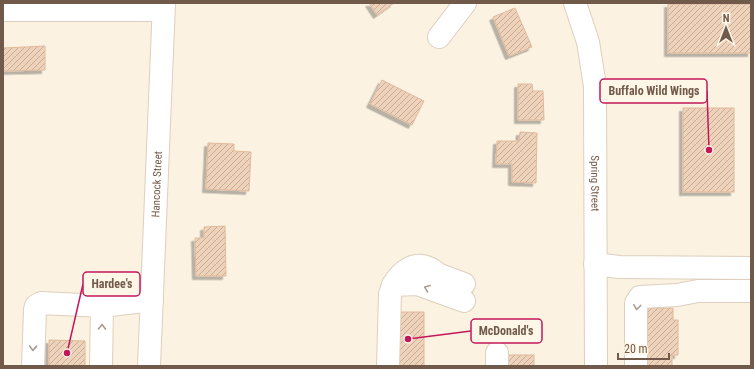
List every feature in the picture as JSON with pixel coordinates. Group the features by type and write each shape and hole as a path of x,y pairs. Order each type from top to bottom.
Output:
{"street":[{"path":"439,37 465,3"},
{"name":"Spring Street","path":"575,3 588,42 595,86 596,366"},
{"path":"3,10 164,7"},
{"name":"Hancock Street","path":"149,366 164,7"},
{"path":"595,264 619,267 751,268"},
{"path":"388,366 390,294 393,285 417,284 464,293"},
{"path":"636,366 636,303 640,297 667,296 698,291 751,291"},
{"path":"667,296 697,302 751,302"},
{"path":"32,366 36,306 41,304 102,306 152,300"},
{"path":"101,366 102,306"}],"building":[{"path":"369,3 394,3 377,15"},
{"path":"668,4 751,4 751,53 668,53"},
{"path":"515,8 532,47 509,56 493,17"},
{"path":"45,46 45,70 3,71 3,48"},
{"path":"382,80 424,101 412,125 370,104"},
{"path":"518,84 532,84 533,91 543,91 544,120 518,120"},
{"path":"683,108 734,108 734,192 683,192"},
{"path":"520,132 537,133 536,183 512,182 512,164 496,164 497,141 519,141"},
{"path":"208,143 234,144 234,151 251,152 249,191 206,189"},
{"path":"225,226 226,276 196,276 195,238 204,238 204,227"},
{"path":"648,308 673,308 673,320 678,320 678,355 672,355 672,366 644,366 644,317 648,317"},
{"path":"393,312 424,312 424,366 392,366"},
{"path":"49,340 85,341 85,366 49,366"},
{"path":"501,355 534,355 534,366 501,366"}],"place":[{"name":"Buffalo Wild Wings","path":"709,150"},
{"name":"McDonald's","path":"408,339"},
{"name":"Hardee's","path":"67,353"}]}
